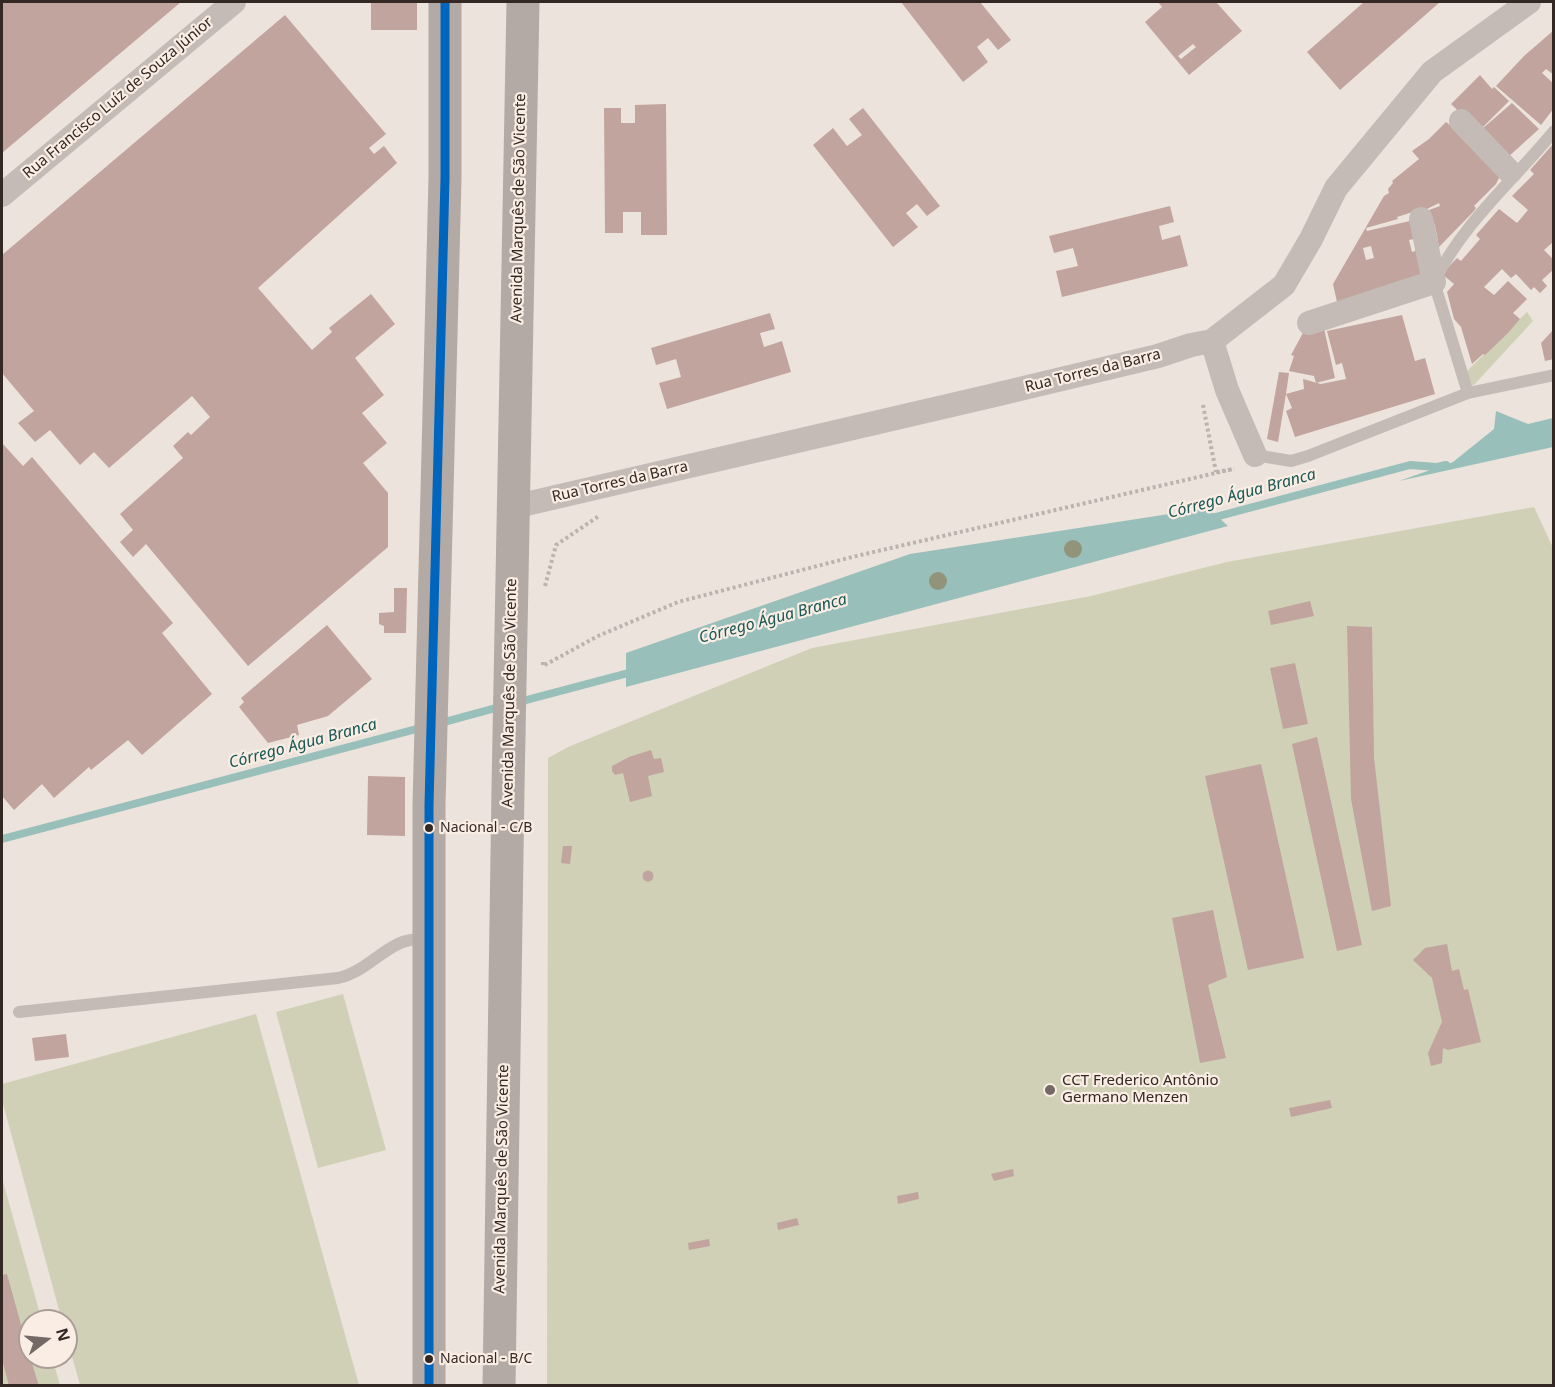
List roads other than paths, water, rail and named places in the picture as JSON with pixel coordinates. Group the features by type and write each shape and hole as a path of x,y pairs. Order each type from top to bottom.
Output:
{"main road":[{"path":"429,1386 429,805 445,178 445,2"},
{"name":"Avenida Marquês de São Vicente","path":"499,1386 523,2"}],"street":[{"name":"Rua Francisco Luíz de Souza Júnior","path":"2,195 234,2"},
{"name":"Rua Torres da Barra","path":"513,507 982,398 1212,341 1284,285 1336,188 1432,72 1528,2"},
{"path":"1461,121 1510,172"},
{"path":"1309,322 1434,282 1421,219"},
{"path":"1212,341 1227,390 1255,455"}],"lane":[{"path":"1468,393 1434,282 1446,257 1491,200 1554,131"},
{"path":"1255,455 1291,461 1468,393 1554,375"},
{"path":"19,1011 338,978 355,972 410,939 429,938"}],"water":[{"path":"1496,411 1528,424 1553,418 1553,447 1399,481 1453,462 1494,429"},
{"path":"1208,508 1228,526 626,687 626,653 910,554"}],"waterway":[{"name":"Córrego Água Branca","path":"1208,519 1410,465 1437,467 1446,465"},
{"name":"Córrego Água Branca","path":"515,703 636,671"},
{"name":"Córrego Água Branca","path":"437,724 503,706"},
{"name":"Córrego Água Branca","path":"2,839 424,727"}],"place":[{"name":"Nacional - C/B","path":"429,828"},
{"name":"CCT Frederico Antônio Germano Menzen","path":"1050,1090"},
{"name":"Nacional - B/C","path":"429,1359"}]}
